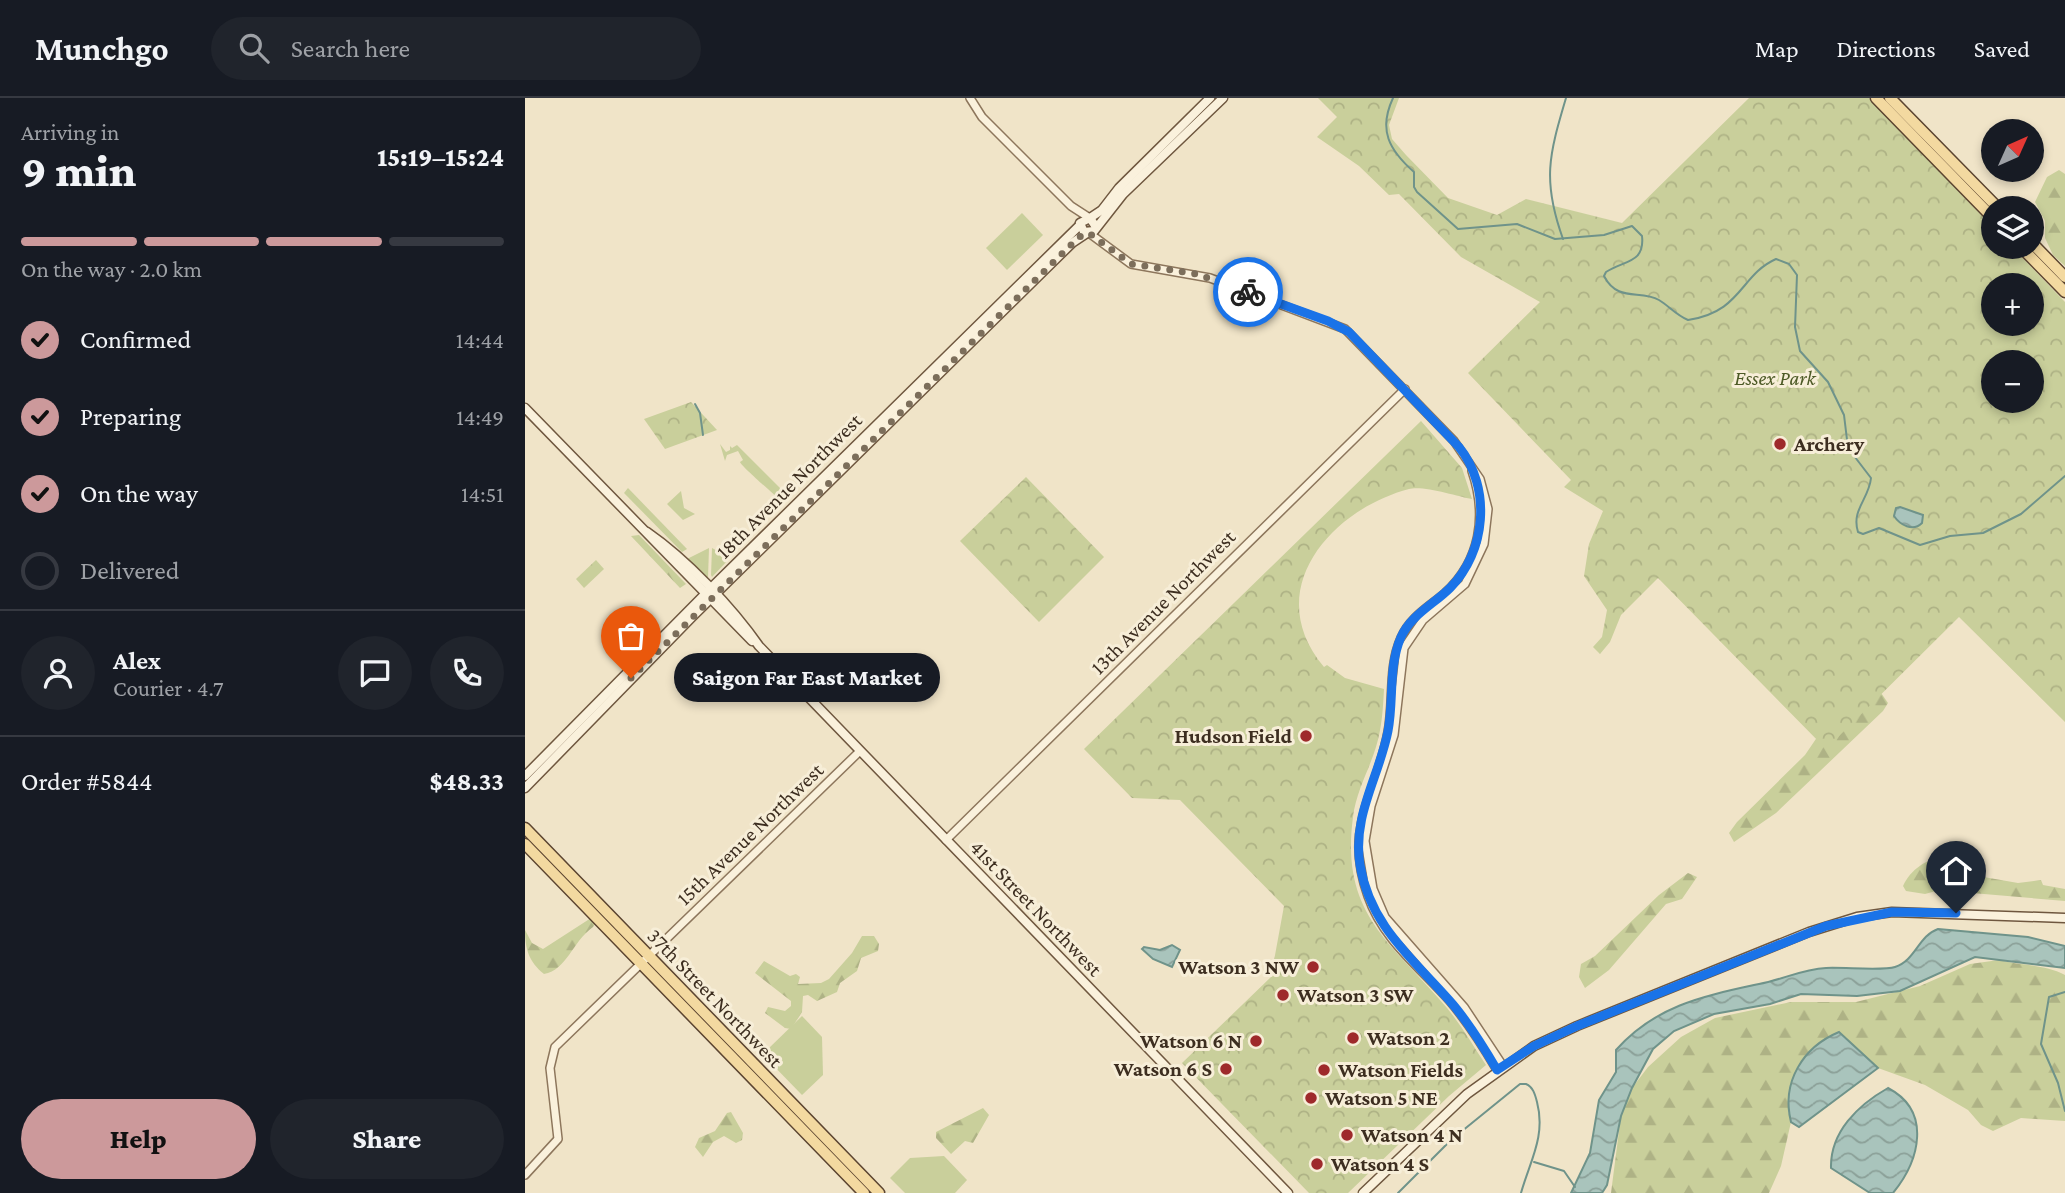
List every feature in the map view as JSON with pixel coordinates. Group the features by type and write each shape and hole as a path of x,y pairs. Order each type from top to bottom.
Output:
{"main road":[{"name":"18th Avenue Northwest","path":"525,788 710,595 970,332 1085,221 1102,210 1119,188 1210,98"},
{"path":"1208,112 1217,98"},
{"name":"18th Avenue Northwest","path":"525,776 1077,239 1092,230 1123,194 1223,98"},
{"path":"1876,98 1981,206"},
{"path":"1890,98 1986,196"},
{"path":"1085,221 1092,230"},
{"path":"1085,221 1092,230"},
{"path":"2044,255 2065,277"},
{"path":"2033,259 2065,292"},
{"path":"959,356 970,332"},
{"name":"41st Street Northwest","path":"525,408 647,532 667,547 759,646 1288,1193"},
{"name":"37th Street Northwest","path":"525,828 644,960 864,1193"},
{"name":"37th Street Northwest","path":"525,845 879,1193"},
{"path":"1363,1193 1447,1112 1500,1068 1577,1026 1809,932 1849,919 1911,912 2065,918"}],"street":[{"path":"970,98 982,117 1085,221"},
{"path":"1092,230 1106,246 1138,267 1210,278 1335,324 1353,336 1467,457 1481,505 1477,541 1459,578 1413,620 1401,638 1394,656 1388,732 1365,799 1358,847 1365,889 1382,926 1455,1007 1500,1068"},
{"name":"13th Avenue Northwest","path":"946,840 1405,389"},
{"name":"15th Avenue Northwest","path":"525,1175 558,1139 550,1068 554,1050 860,751"}],"green space":[{"name":"Essex Park","path":"1318,98 1399,98 1389,125 1392,139 1448,198 1497,215 1526,199 1622,223 1749,98 1869,98 1981,215 1981,259 2024,259 2037,273 1981,273 1981,336 2044,336 2044,280 2065,302 2065,722 1959,617 1826,749 1658,578 1621,615 1610,642 1600,654 1593,647 1602,637 1607,610 1584,576 1589,544 1603,511 1564,487 1571,480 1468,373 1540,302 1461,257 1399,194 1389,195 1359,166 1317,137 1337,117"},
{"path":"2059,170 2065,174 2065,266 2053,255 2045,238 2044,196 2038,196 2047,177"},
{"path":"1022,213 1043,235 1007,270 986,248"},
{"path":"691,402 717,430 665,449 644,419"},
{"path":"1421,421 1462,468 1472,499 1415,488 1380,500 1353,515 1331,535 1313,557 1302,583 1299,610 1306,638 1324,667 1327,665 1345,678 1384,689 1378,740 1353,817 1351,851 1354,879 1363,904 1390,945 1452,1015 1486,1065 1449,1096 1348,1193 1309,1193 1182,1063 1271,977 1284,906 1180,800 1132,798 1084,749"},
{"path":"720,444 726,452 730,450 730,446 732,448 737,445 788,496 782,502 742,465 740,462 743,460 738,451 727,455 725,461"},
{"path":"1026,477 1104,557 1039,622 960,541"},
{"path":"628,488 687,549 682,552 624,493"},
{"path":"681,491 684,508 695,514 683,520 667,504"},
{"path":"639,535 686,584 680,588 631,536"},
{"path":"709,548 708,578 707,579 687,559"},
{"path":"712,548 730,558 712,577 711,575"},
{"path":"596,560 604,569 584,588 576,579"},
{"path":"1877,687 1888,703 1883,711 1776,813 1734,842 1729,833 1737,822 1805,755 1822,730"},
{"path":"1944,857 1950,868 1947,888 1925,894 1906,891 1903,886 1915,870 1925,862"},
{"path":"1688,873 1697,877 1682,899 1666,904 1609,970 1585,988 1579,977 1581,964 1595,956 1659,895"},
{"path":"1978,876 2018,883 2041,880 2043,885 2065,889 2065,901 1972,893 1968,884 1972,878"},
{"path":"591,918 595,924 593,927 558,967 544,974 535,965 529,955 525,930 532,943 543,949"},
{"path":"862,936 874,936 879,944 878,951 861,958 857,971 840,983 837,992 817,1001 808,995 803,996 802,1012 791,1029 785,1028 765,1013 768,1007 785,1011 791,1006 791,1001 755,973 764,961 790,976 796,974 800,977 798,984 821,983 829,979 852,953"},
{"path":"1999,960 2041,967 2065,975 2065,1121 2021,1118 1993,1131 1981,1125 1968,1110 1925,1085 1878,1068 1839,1032 1801,1062 1791,1082 1788,1110 1791,1122 1781,1166 1769,1193 1611,1193 1623,1100 1648,1067 1681,1037 1715,1018 1791,1002 1856,1002 1920,986 1970,964"},
{"path":"802,1016 822,1037 823,1075 802,1095 767,1059 767,1050"},
{"path":"983,1108 989,1115 973,1143 965,1141 951,1154 936,1138 936,1132"},
{"path":"731,1112 743,1133 742,1140 736,1143 724,1136 713,1142 703,1157 695,1147 699,1138 715,1131 727,1113"},
{"path":"944,1156 967,1180 955,1193 905,1193 890,1178 910,1158"}],"water":[{"path":"1896,508 1923,515 1922,523 1911,527 1900,522 1894,516"},
{"path":"1938,929 2028,937 2065,946 2065,968 1975,957 1900,991 1857,996 1801,994 1770,1004 1714,1014 1674,1031 1653,1049 1632,1088 1621,1116 1607,1185 1602,1193 1571,1193 1590,1153 1599,1100 1616,1072 1616,1050 1647,1022 1700,998 1809,970 1895,967 1908,959 1931,932"},
{"path":"1172,945 1180,950 1172,967 1153,959 1142,949 1144,947 1160,950"},
{"path":"1839,1032 1878,1068 1799,1127 1791,1122 1789,1093 1792,1080 1805,1057 1815,1047"},
{"path":"1888,1088 1911,1109 1916,1123 1915,1151 1910,1166 1893,1193 1870,1193 1831,1168 1832,1155 1835,1143 1848,1121 1866,1103"}],"waterway":[{"path":"1393,98 1386,120 1386,130 1392,147 1414,172 1414,187 1417,192 1458,229 1517,224 1555,239 1604,235 1632,226 1642,236 1640,251 1632,260 1606,272 1604,276 1616,290 1652,297 1688,320 1706,316 1719,309 1764,266 1776,259 1789,264 1797,275 1795,327 1800,351 1828,382 1844,415 1848,448 1871,478 1857,517 1858,532 1863,534 1879,528 1920,545 1950,536 1983,533 2021,514 2065,476"},
{"path":"1563,239 1552,201 1550,168 1555,136 1566,98"},
{"path":"695,404 700,413 703,435"},
{"path":"2065,992 2049,997 2041,1044 2058,1083 2065,1111"},
{"path":"1398,1193 1451,1140 1520,1084 1526,1084 1535,1096 1540,1126 1536,1148 1521,1193"},
{"path":"1534,1162 1564,1171 1575,1187"}],"way so far":[{"path":"631,678 1079,237 1089,233 1122,259 1138,267 1197,274 1248,292"}],"place":[{"name":"Archery","path":"1780,444"},
{"name":"Saigon Far East Market","path":"631,678"},
{"name":"Hudson Field","path":"1306,736"},
{"name":"Watson 3 NW","path":"1313,967"},
{"name":"Watson 3 SW","path":"1283,995"},
{"name":"Watson 2","path":"1353,1038"},
{"name":"Watson 6 N","path":"1256,1041"},
{"name":"Watson 6 S","path":"1226,1069"},
{"name":"Watson Fields","path":"1324,1070"},
{"name":"Watson 5 NE","path":"1311,1098"},
{"name":"Watson 4 N","path":"1347,1135"},
{"name":"Watson 4 S","path":"1317,1164"}],"route":[{"path":"1248,292 1328,321 1349,332 1459,447 1467,457 1476,482 1481,517 1473,553 1459,578 1408,626 1394,656 1388,732 1365,799 1358,847 1365,889 1382,926 1398,947 1455,1007 1497,1070 1552,1036 1826,926 1857,917 1892,912 1956,913"}]}
